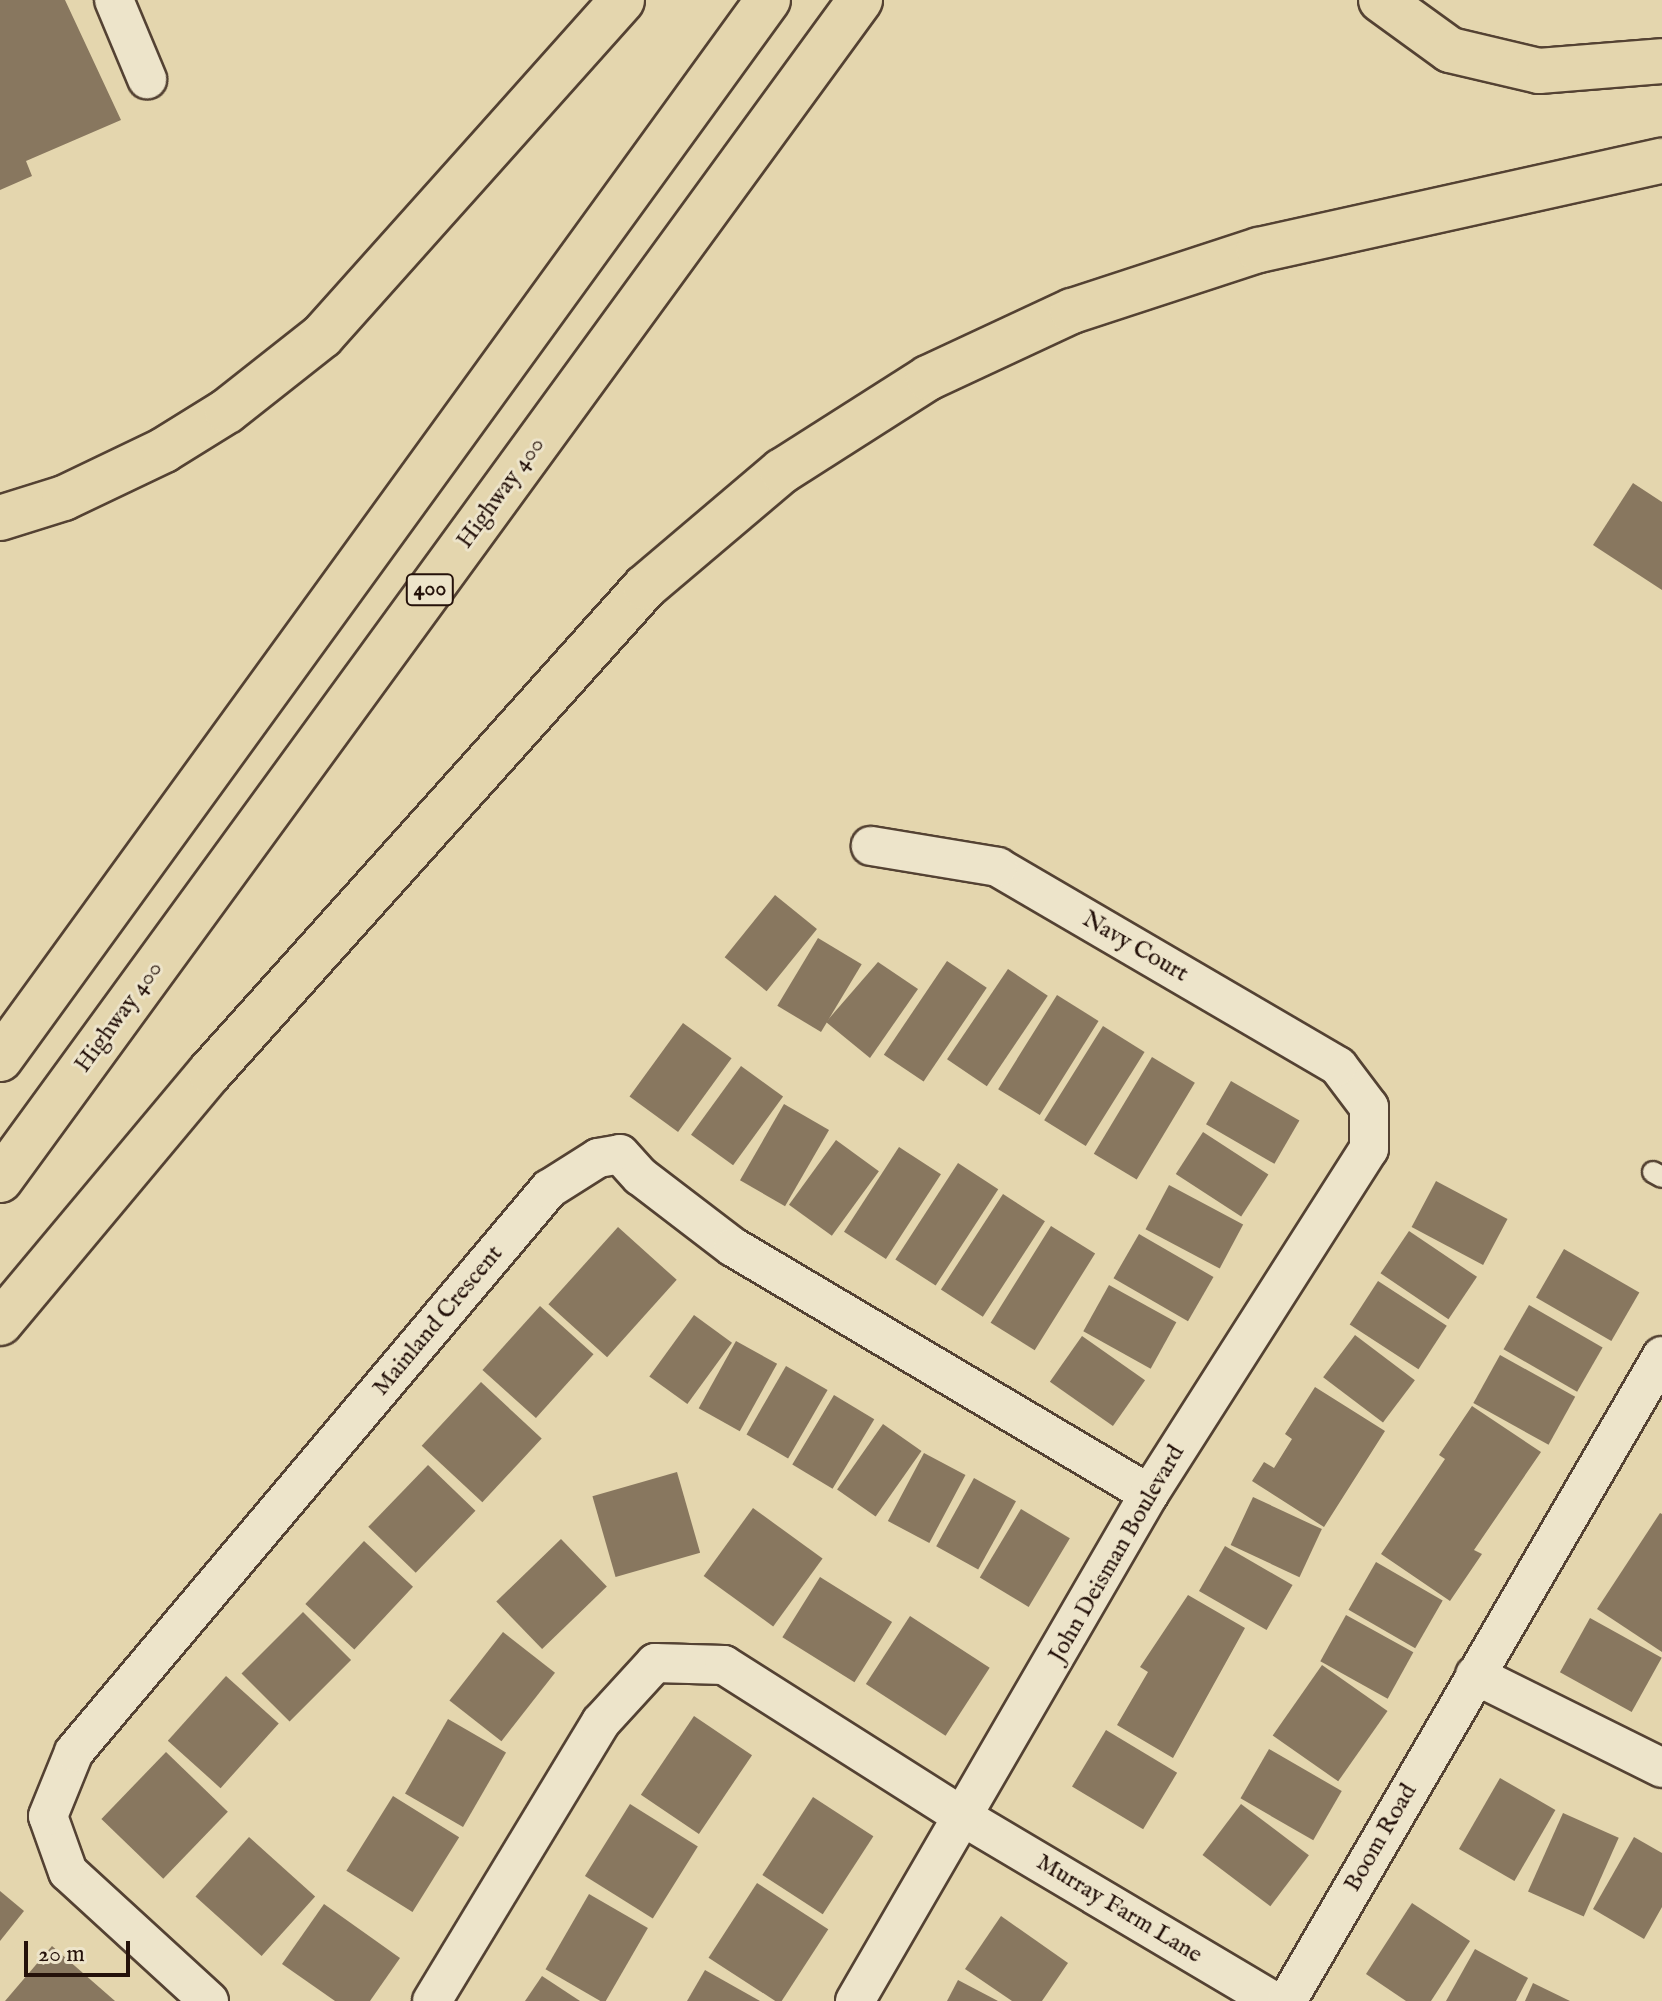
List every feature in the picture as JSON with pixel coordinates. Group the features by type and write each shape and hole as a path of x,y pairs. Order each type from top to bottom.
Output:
{"highway":[{"path":"0,518 64,498 164,450 227,411 322,336 622,0"},
{"path":"0,1059 768,0"},
{"name":"Highway 400","path":"0,1180 860,0"},
{"path":"1381,0 1450,50 1539,71 1662,61"},
{"path":"0,1323 210,1072 645,587 782,471 928,378 1072,311 1259,250 1662,161"}],"street":[{"path":"114,0 147,79"},
{"name":"Navy Court","path":"871,846 998,867 1338,1066 1369,1107"},
{"name":"John Deisman Boulevard","path":"855,2001 965,1818 1149,1494 1369,1149 1369,1107"},
{"name":"Mainland Crescent","path":"209,2001 68,1872 48,1816 74,1752 549,1189 598,1158 620,1154 640,1176 733,1247 1149,1494"},
{"name":"Boom Road","path":"1287,2001 1662,1356"},
{"path":"432,2001 601,1722 655,1663 724,1665 965,1818"},
{"path":"1475,1675 1662,1768"},
{"name":"Murray Farm Lane","path":"965,1818 1273,2001"}],"building":[{"path":"0,0 65,0 121,120 26,161 32,176 0,190"},
{"path":"1633,483 1662,502 1662,590 1593,545"},
{"path":"775,895 817,929 767,991 725,957"},
{"path":"818,938 862,964 821,1032 777,1006"},
{"path":"947,961 987,988 924,1082 884,1055"},
{"path":"878,962 918,989 870,1058 826,1022"},
{"path":"1008,969 1048,996 987,1086 947,1059"},
{"path":"1057,995 1099,1021 1040,1115 998,1089"},
{"path":"683,1023 732,1058 678,1132 630,1097"},
{"path":"1103,1026 1145,1052 1086,1146 1044,1120"},
{"path":"1152,1057 1195,1083 1137,1180 1094,1154"},
{"path":"741,1066 783,1097 733,1165 691,1135"},
{"path":"1231,1081 1299,1120 1274,1164 1206,1124"},
{"path":"784,1104 829,1130 785,1206 740,1180"},
{"path":"1203,1132 1268,1174 1241,1216 1176,1174"},
{"path":"836,1140 879,1171 832,1236 789,1205"},
{"path":"899,1147 941,1174 886,1259 844,1232"},
{"path":"958,1163 998,1189 936,1286 895,1259"},
{"path":"1436,1181 1508,1219 1483,1265 1412,1227"},
{"path":"1169,1185 1243,1224 1220,1269 1146,1229"},
{"path":"1003,1194 1045,1221 983,1317 941,1290"},
{"path":"1051,1226 1095,1254 1035,1350 991,1323"},
{"path":"618,1227 677,1280 607,1357 548,1304"},
{"path":"1409,1231 1477,1277 1448,1319 1380,1273"},
{"path":"1139,1234 1213,1277 1188,1321 1114,1278"},
{"path":"1564,1249 1639,1292 1611,1341 1536,1297"},
{"path":"1378,1281 1447,1326 1418,1369 1350,1325"},
{"path":"1109,1285 1176,1322 1151,1369 1083,1331"},
{"path":"1529,1305 1603,1348 1577,1392 1504,1349"},
{"path":"540,1306 594,1354 536,1418 482,1370"},
{"path":"694,1315 732,1343 687,1404 649,1376"},
{"path":"1355,1335 1415,1380 1383,1422 1323,1377"},
{"path":"1082,1336 1145,1380 1113,1426 1050,1382"},
{"path":"736,1341 777,1364 740,1431 699,1408"},
{"path":"1500,1355 1575,1397 1549,1445 1473,1403"},
{"path":"786,1366 828,1390 788,1458 746,1434"},
{"path":"481,1382 542,1439 482,1502 422,1446"},
{"path":"1315,1387 1385,1431 1324,1527 1252,1481 1264,1462 1274,1468 1292,1439 1285,1434"},
{"path":"834,1395 874,1419 833,1489 792,1464"},
{"path":"1472,1406 1541,1452 1474,1550 1482,1554 1450,1601 1381,1554 1445,1459 1439,1455"},
{"path":"883,1424 922,1451 876,1516 837,1490"},
{"path":"924,1453 965,1475 929,1543 888,1521"},
{"path":"428,1465 475,1511 416,1573 368,1527"},
{"path":"677,1472 700,1553 616,1577 592,1496"},
{"path":"974,1478 1016,1501 978,1569 936,1546"},
{"path":"1253,1497 1322,1529 1299,1577 1231,1545"},
{"path":"753,1508 823,1559 773,1627 704,1576"},
{"path":"1021,1509 1070,1538 1029,1607 980,1578"},
{"path":"1662,1514 1662,1652 1597,1609"},
{"path":"561,1539 607,1586 542,1649 496,1602"},
{"path":"364,1541 413,1587 354,1650 305,1604"},
{"path":"1225,1546 1293,1585 1267,1630 1199,1591"},
{"path":"1376,1562 1443,1600 1415,1648 1348,1610"},
{"path":"820,1577 892,1622 854,1682 782,1637"},
{"path":"1188,1595 1245,1628 1173,1758 1117,1725 1148,1672 1140,1667"},
{"path":"303,1612 351,1660 290,1722 241,1674"},
{"path":"1346,1615 1413,1652 1388,1699 1320,1661"},
{"path":"910,1616 990,1668 946,1736 866,1684"},
{"path":"1590,1618 1662,1658 1632,1712 1560,1672"},
{"path":"503,1632 555,1673 501,1741 449,1701"},
{"path":"1322,1665 1388,1711 1338,1781 1273,1735"},
{"path":"226,1676 279,1724 221,1788 168,1741"},
{"path":"694,1716 752,1755 699,1834 641,1795"},
{"path":"448,1719 506,1752 463,1827 405,1793"},
{"path":"1106,1730 1177,1773 1143,1829 1072,1787"},
{"path":"1269,1749 1342,1791 1313,1840 1240,1798"},
{"path":"166,1752 228,1812 163,1879 101,1819"},
{"path":"1500,1778 1555,1810 1514,1881 1459,1849"},
{"path":"393,1796 459,1837 413,1912 346,1871"},
{"path":"813,1797 873,1836 823,1914 762,1875"},
{"path":"630,1804 698,1846 653,1918 585,1876"},
{"path":"1241,1804 1309,1855 1270,1906 1202,1855"},
{"path":"1563,1813 1619,1838 1584,1916 1528,1892"},
{"path":"249,1837 315,1897 262,1956 195,1896"},
{"path":"1634,1837 1662,1853 1662,1907 1644,1939 1593,1909"},
{"path":"757,1883 828,1929 782,2001 775,2001 709,1958"},
{"path":"0,1891 24,1911 0,1941"},
{"path":"589,1894 648,1928 606,2001 600,2001 546,1969"},
{"path":"1412,1903 1470,1941 1431,2001 1406,2001 1366,1974"},
{"path":"324,1904 400,1958 370,2001 335,2001 282,1964"},
{"path":"1001,1916 1068,1963 1042,2001 1012,2001 965,1969"},
{"path":"52,1946 115,2001 5,2001"},
{"path":"1475,1949 1528,1978 1516,2001 1446,2001"},
{"path":"705,1970 760,2001 687,2001"},
{"path":"542,1976 580,2001 525,2001"},
{"path":"958,1980 998,2001 947,2001"},
{"path":"1533,1983 1570,2001 1525,2001"}]}
